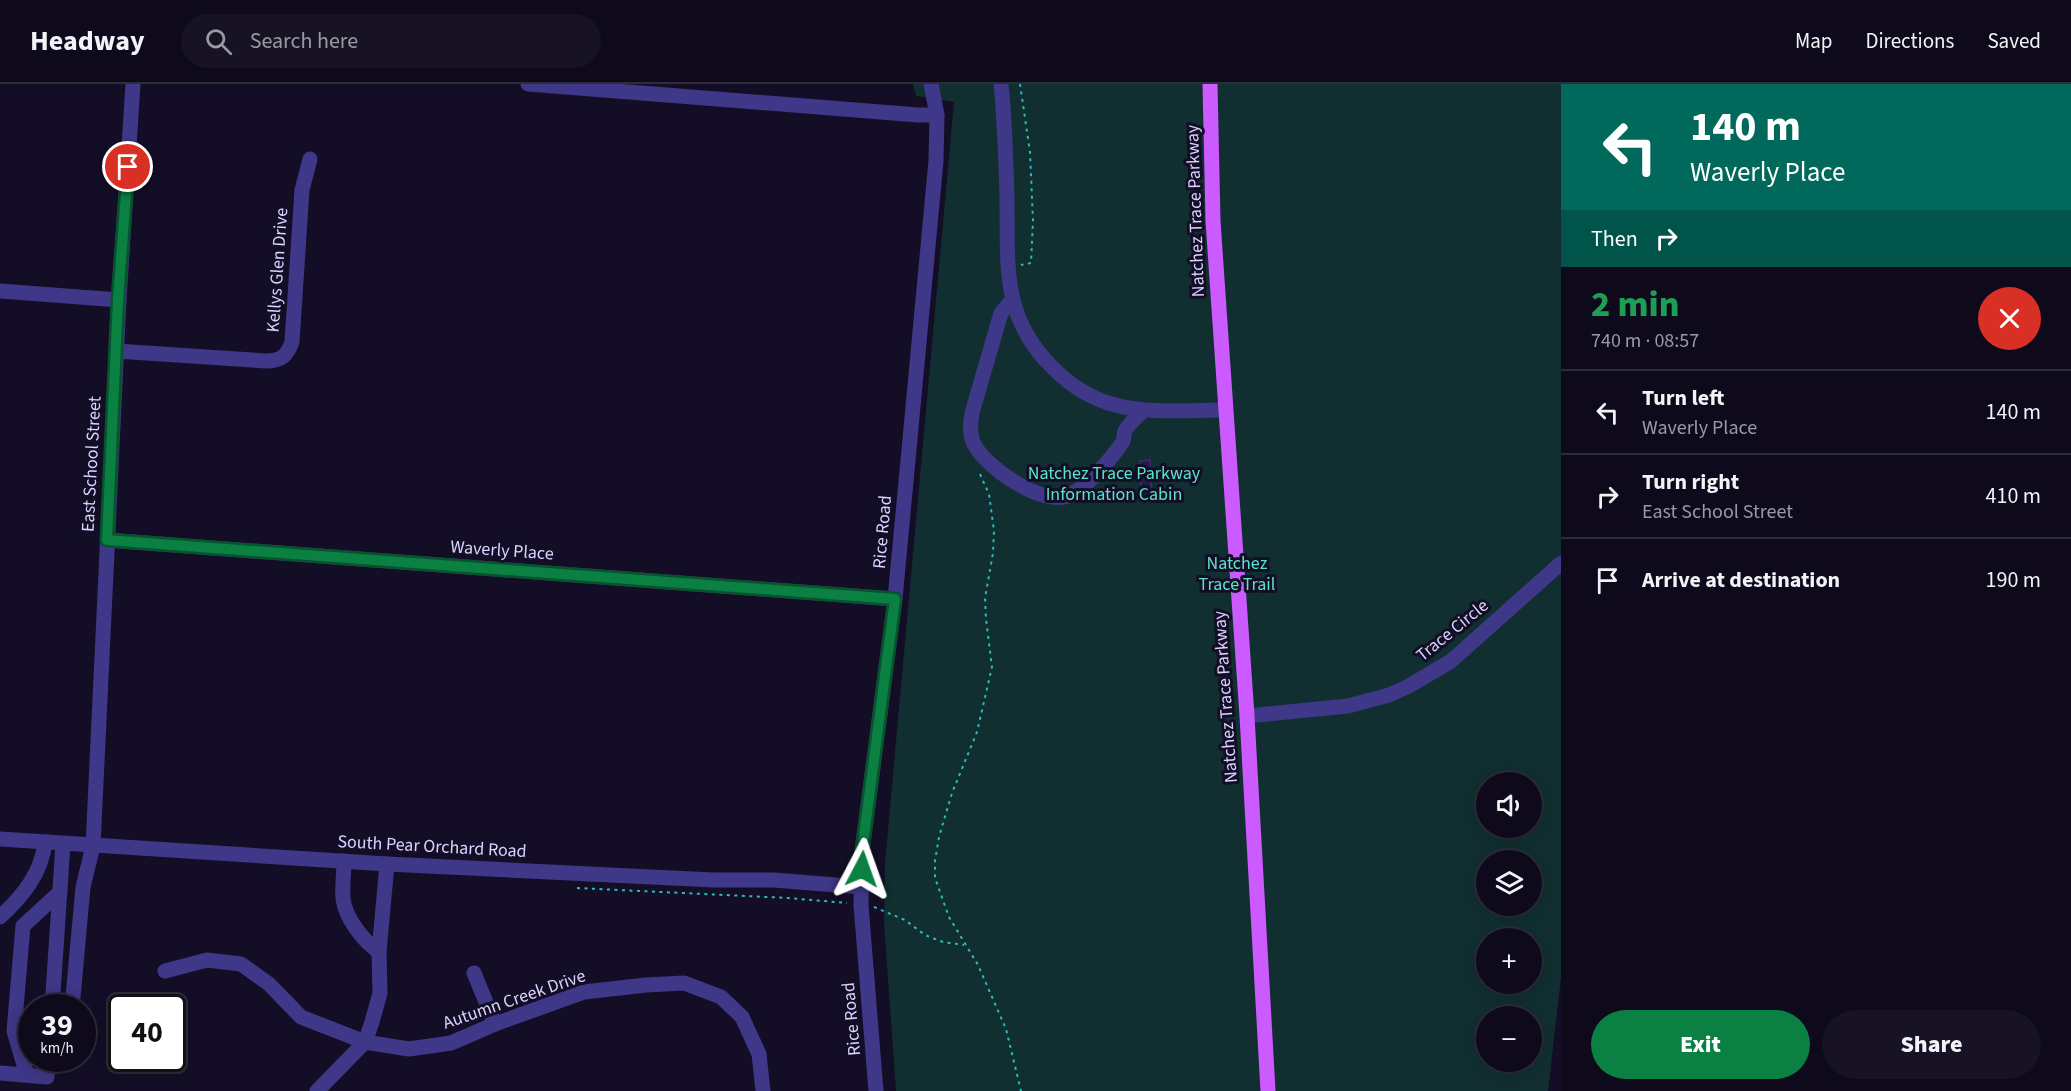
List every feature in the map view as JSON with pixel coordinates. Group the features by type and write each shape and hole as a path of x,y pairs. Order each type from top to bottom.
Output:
{"main road":[{"name":"Natchez Trace Parkway","path":"1210,84 1213,221 1247,716 1268,1091"}],"street":[{"name":"East School Street","path":"73,994 83,887 93,846 118,300 133,84"},
{"path":"528,84 937,115"},
{"name":"Rice Road","path":"876,1091 861,905 862,851 895,599 936,161 937,115 931,84"},
{"path":"1001,84 1005,132 1008,268 1012,300 1028,338 1044,360 1067,381 1104,401 1144,410 1225,410"},
{"name":"Kellys Glen Drive","path":"116,351 266,361 277,361 288,352 292,342 302,190 310,159"},
{"path":"0,291 118,300"},
{"path":"1012,300 1001,313 972,413 970,436 978,452 988,464 1027,488 1049,496 1064,497 1087,482 1113,445 1124,441 1125,431 1144,410"},
{"name":"Waverly Place","path":"107,540 895,599"},
{"name":"Trace Circle","path":"1247,716 1348,706 1380,699 1408,686 1451,661 1561,563"},
{"name":"South Pear Orchard Road","path":"0,839 387,864 713,880 774,880 861,887"},
{"path":"0,917 21,898 44,852 45,842"},
{"path":"53,994 63,844"},
{"path":"344,861 343,899 346,910 368,944 380,952"},
{"path":"317,1091 365,1042 380,993 380,952 387,864"},
{"path":"27,1075 14,1031 23,926 60,892"},
{"name":"Autumn Creek Drive","path":"165,971 207,960 241,964 269,984 301,1017 365,1042 409,1049 451,1043 495,1024 584,992 684,983 722,997 742,1017 759,1054 763,1091"},
{"path":"474,973 495,1024"},
{"path":"0,1073 27,1075 44,1084"}],"path":[{"path":"1014,267 1031,263 1033,221 1030,152 1020,84"},
{"path":"976,465 989,494 994,531 986,598 986,619 992,667 977,732 952,793 939,837 934,861 935,878 950,917 978,965 1006,1029 1021,1091"},
{"path":"874,907 905,920 934,939 965,945"}],"green space":[{"name":"Natchez Trace Trail","path":"913,84 1561,84 1561,977 1548,1091 896,1091 884,922 885,863 954,102 916,96"}],"building":[{"name":"Natchez Trace Parkway Information Cabin","path":"1150,460 1152,499 1142,500 1140,461"}],"route":[{"path":"128,167 118,300 107,540 895,599 862,851 862,869"}]}
